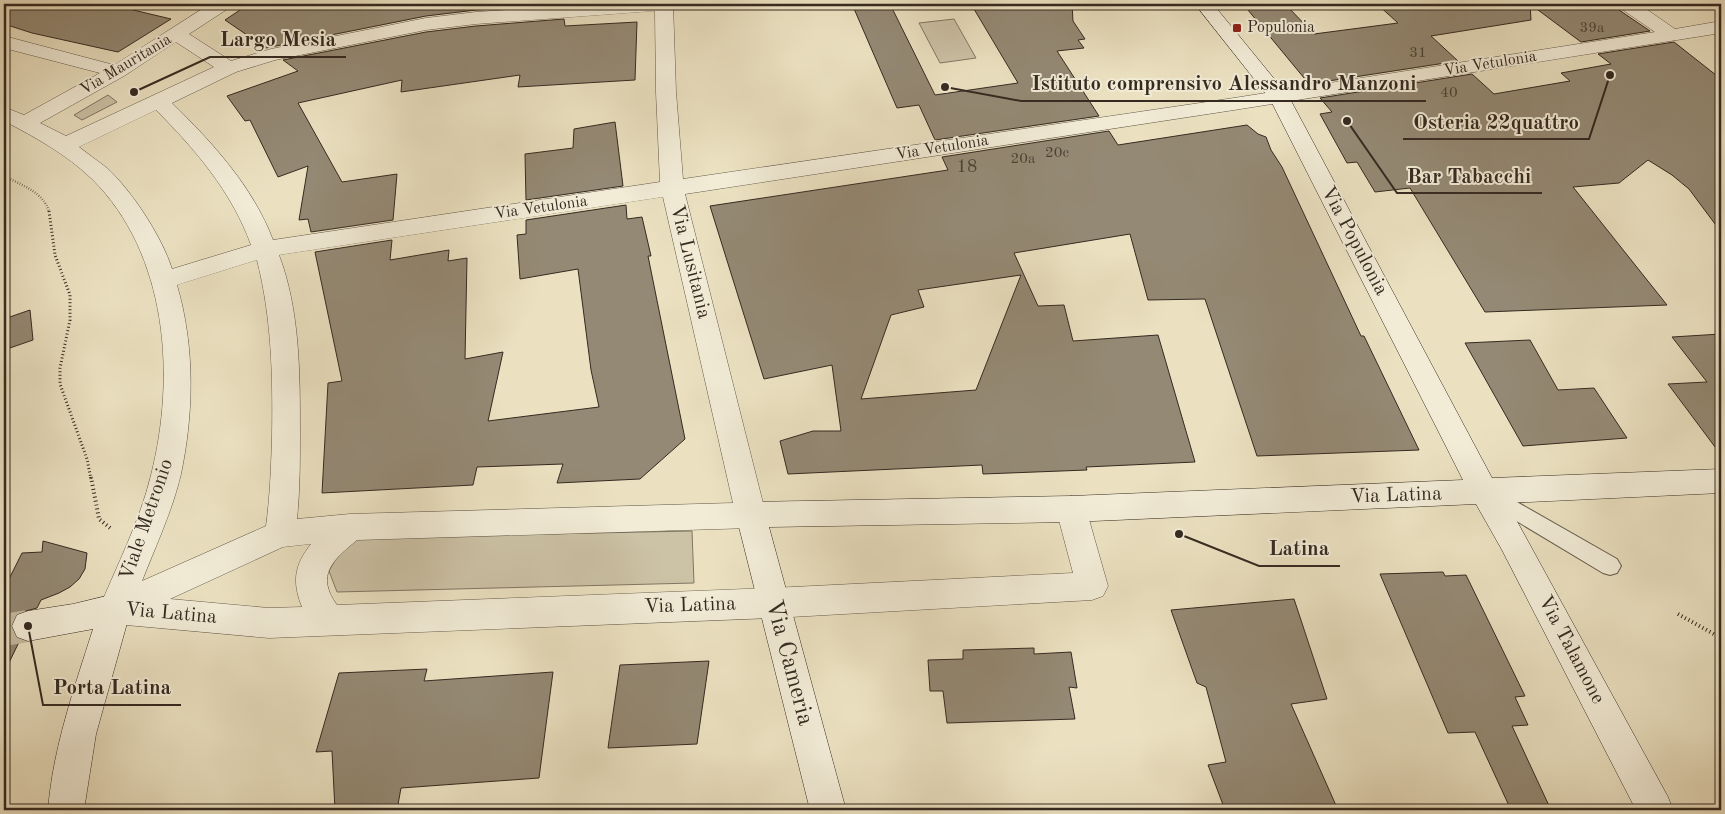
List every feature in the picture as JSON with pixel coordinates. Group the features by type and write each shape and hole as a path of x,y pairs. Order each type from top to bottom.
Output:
{"street":[{"name":"Via Mauritania","path":"15,118 117,72 177,35 222,4"},
{"path":"65,145 229,68 271,55 426,24 476,18 664,4"},
{"name":"Via Lusitania","path":"664,4 666,92 672,188 752,516"},
{"name":"Via Populonia","path":"1204,4 1279,97 1484,492"},
{"path":"1627,4 1672,35"},
{"name":"Via Vetulonia","path":"165,280 264,249 1279,97 1721,27"},
{"path":"177,35 229,68"},
{"path":"4,42 117,72"},
{"path":"158,100 188,130 218,165 246,207 264,249 277,295 285,344 287,414 285,502 280,534"},
{"name":"Viale Metronio","path":"15,118 65,145 106,181 128,207 149,240 165,280 173,311 176,348 173,440 162,485 115,609 79,733 68,788 66,810"},
{"name":"Via Latina","path":"115,609 280,534 350,527 1071,509 1721,481"},
{"name":"Via Talamone","path":"1484,492 1513,541 1655,810"},
{"name":"Via Latina","path":"115,609 269,623 773,602 1092,586 1071,509"},
{"name":"Via Cameria","path":"752,516 828,810"},
{"path":"329,621 314,599 311,590 311,574 314,565 326,547 350,527"},
{"path":"28,626 73,619 115,609"}],"lane":[{"path":"1484,492 1610,566"}],"path":[{"path":"4,176 36,193 47,204 52,218 55,255 70,295 70,320 60,368 60,384 88,458 99,519 110,528"},
{"path":"1678,614 1721,638"}],"shaded area":[{"path":"954,19 976,58 940,63 919,23"},
{"path":"108,95 117,102 82,120 74,115"},
{"path":"692,531 694,583 337,592 329,571 346,541 352,538"}],"building":[{"path":"4,4 108,4 171,19 118,52 32,33 4,24"},
{"path":"249,4 563,5 476,10 426,16 266,48 225,20"},
{"path":"852,4 890,4 935,95 1018,83 971,4 1072,4 1073,21 1085,39 1078,40 1084,48 1057,51 1099,116 935,140 919,105 897,108"},
{"path":"1243,4 1285,4 1314,34 1398,23 1377,4 1530,4 1531,20 1431,36 1458,61 1309,84"},
{"path":"1530,4 1616,4 1619,10 1650,31 1581,42"},
{"path":"564,19 565,26 637,22 635,80 518,87 520,75 401,92 402,80 298,103 342,182 397,174 393,220 311,232 308,219 299,220 308,166 278,177 250,120 245,121 227,96 298,71 283,60 426,32"},
{"path":"1674,42 1721,79 1721,232 1689,189 1672,175 1648,160 1619,183 1573,187 1667,305 1485,312 1410,188 1375,192 1357,162 1347,163 1320,114 1332,112 1320,98 1472,74 1494,94 1570,81 1561,73 1611,64 1598,54"},
{"path":"615,122 623,186 526,200 525,154 573,148 574,129"},
{"path":"1247,125 1258,134 1266,137 1271,150 1282,167 1361,336 1364,336 1419,450 1257,456 1205,299 1148,300 1130,234 1014,253 1038,306 1064,305 1073,341 1158,335 1195,462 1086,467 1087,470 983,474 982,465 788,474 780,441 813,431 841,431 832,365 764,379 710,206 948,170 942,157 1109,131 1118,145","holes":["1021,275 976,390 861,399 891,315 924,307 918,290"]},
{"path":"626,205 627,219 642,217 651,256 648,256 685,439 640,479 557,483 563,464 477,467 473,485 322,493 328,383 342,381 315,252 392,240 390,260 449,250 448,261 467,258 465,359 503,352 488,421 599,407 591,370 578,269 520,279 517,235 526,234 526,220"},
{"path":"30,310 33,340 4,350 4,319"},
{"path":"1721,334 1721,455 1668,384 1707,382 1672,337"},
{"path":"1530,340 1558,390 1594,388 1627,438 1523,446 1465,343"},
{"path":"43,541 87,553 85,569 79,579 70,587 41,600 37,608 15,614 10,627 15,638 20,640 4,673 4,589 22,553 42,552"},
{"path":"1443,572 1445,576 1466,575 1525,696 1515,697 1528,725 1512,726 1551,810 1511,810 1475,732 1448,733 1380,574"},
{"path":"1294,599 1327,699 1291,704 1338,810 1225,810 1208,765 1226,762 1206,687 1197,683 1171,610"},
{"path":"1034,648 1034,654 1071,652 1077,688 1069,687 1075,719 947,723 943,691 930,691 928,660 963,659 963,650"},
{"path":"709,661 697,744 608,748 620,665"},
{"path":"427,669 424,681 553,672 539,778 401,788 397,810 335,810 332,751 316,752 339,673"}],"tunnel":[{"path":"4,630 28,626"}],"place":[{"name":"Populonia","path":"1237,28"},
{"name":"Osteria 22quattro","path":"1610,75"},
{"name":"Istituto comprensivo Alessandro Manzoni","path":"945,87"},
{"name":"Largo Mesia","path":"134,92"},
{"name":"Bar Tabacchi","path":"1347,121"},
{"name":"Latina","path":"1179,534"},
{"name":"Porta Latina","path":"28,626"}]}
